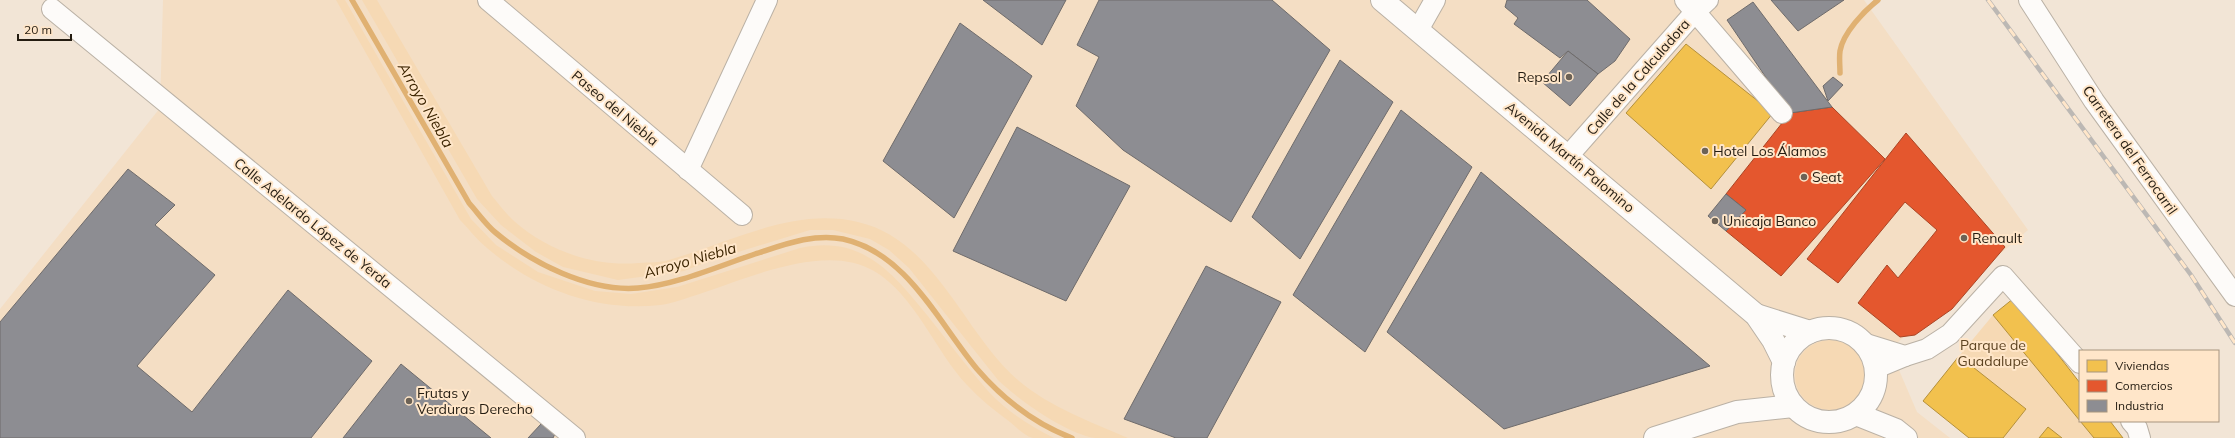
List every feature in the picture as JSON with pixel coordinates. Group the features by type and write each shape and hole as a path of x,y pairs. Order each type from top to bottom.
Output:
{"main road":[{"name":"Avenida Martín Palomino","path":"1382,0 1569,155 1756,315 1773,340 1784,362"},
{"name":"Avenida Martín Palomino","path":"1756,315 1810,332"},
{"path":"1875,379 1867,403 1856,414 1834,422 1819,422 1805,416 1793,406 1786,395 1783,384 1784,362 1789,350 1798,340 1810,332 1823,328 1838,329 1851,334 1863,343 1871,354 1875,379 1901,434"},
{"path":"1737,412 1783,384"},
{"path":"1655,438 1737,412 1793,406"},
{"path":"1856,414 1901,434"}],"street":[{"name":"Paseo del Niebla","path":"488,0 742,215"},
{"path":"688,170 767,0"},
{"path":"1418,30 1435,0"},
{"name":"Carretera del Ferrocarril","path":"2029,0 2094,101 2235,296"},
{"path":"1696,4 1782,113"},
{"name":"Calle de la Calculadora","path":"1569,155 1696,4"},
{"name":"Calle Adelardo López de Yerda","path":"52,9 575,438"},
{"path":"1875,379 1905,356 1927,349 1950,334 2003,276 2079,363"},
{"path":"1863,343 1905,356"},
{"path":"2131,422 2137,428 2140,438"}],"shaded area":[{"path":"163,0 1864,0 2028,230 1890,349 1917,412 1950,438 0,438 0,309 160,108"}],"green space":[{"path":"336,0 345,0 471,219 496,245 538,272 595,291 631,294 677,287 800,248 822,245 841,247 858,252 874,260 888,271 914,299 972,373 995,398 1019,418 1054,438 1033,438 1027,435 982,400 955,371 924,324 901,294 888,281 874,271 854,263 831,260 808,262 758,274 672,303 636,306 613,305 590,301 546,286 525,275 506,263 487,248 460,220"},
{"path":"362,0 377,0 492,196 514,221 527,232 542,241 572,255 605,262 622,264 662,262 739,236 786,223 810,219 834,219 858,222 885,232 908,248 947,290 999,361 1019,381 1044,399 1057,406 1085,420 1128,438 1095,438 1083,435 1070,430 1043,415 1018,397 998,380 909,268 889,250 870,239 833,230 810,230 709,261 684,271 618,280 563,267 536,252 501,225 477,199"},
{"name":"Parque de Guadalupe","path":"1993,315 2079,420 2079,422 2081,422 2094,438 2062,438 2048,427 2039,438 2003,438 2026,409 1959,356"},
{"path":"1823,340 1837,340 1850,346 1859,355 1865,368 1863,388 1855,400 1837,410 1823,410 1810,404 1801,395 1795,382 1795,368 1801,355 1810,346"}],"building: Viviendas":[{"name":"Hotel Los Álamos","path":"1686,44 1773,113 1711,189 1626,113"},
{"path":"2014,298 2079,382 2079,420 1993,315"},
{"path":"1959,356 2026,409 2003,438 1969,438 1923,401"},
{"path":"2081,422 2111,422 2123,438 2094,438"},
{"path":"2048,427 2062,438 2039,438"}],"building: Comercios":[{"name":"Seat","path":"1832,107 1885,159 1781,276 1726,231 1746,210 1726,194 1790,113"},
{"name":"Renault","path":"1906,133 2005,247 1952,309 1915,335 1900,337 1858,303 1887,265 1898,278 1937,230 1905,202 1838,283 1807,259"}],"building: Industria":[{"path":"983,0 1066,0 1042,45"},
{"path":"1099,0 1272,0 1330,50 1231,222 1123,150 1076,106 1099,57 1077,45"},
{"path":"1507,0 1587,0 1630,39 1615,61 1598,74 1568,51 1560,58 1514,24 1518,18 1505,7"},
{"path":"1771,0 1844,0 1798,31"},
{"path":"1753,2 1832,107 1790,113 1727,20"},
{"path":"960,23 1032,76 954,218 883,161"},
{"path":"1568,51 1598,74 1570,106 1542,82"},
{"path":"1340,60 1393,102 1300,259 1252,217"},
{"path":"1833,77 1843,85 1828,101 1823,86"},
{"path":"1401,110 1472,167 1365,352 1293,295"},
{"path":"1017,127 1130,186 1066,301 953,251"},
{"path":"128,169 175,205 155,225 215,275 137,366 192,412 288,290 372,361 311,438 0,438 0,322"},
{"path":"1481,172 1710,366 1504,429 1387,332"},
{"path":"1726,194 1746,210 1726,231 1708,216"},
{"path":"1206,266 1281,302 1207,438 1176,438 1124,419"},
{"name":"Frutas y Verduras Derecho","path":"401,364 491,438 343,438"},
{"path":"541,424 555,434 553,438 528,438"}],"waterway":[{"name":"Arroyo Niebla","path":"352,0 469,203 492,230 526,255 544,265 581,280 619,288 638,288 682,279 798,241 821,238 843,239 866,247 885,259 903,274 934,311 977,369 1020,410 1045,426 1072,438"},
{"path":"1840,73 1840,51 1845,37 1861,16 1878,0"}],"railway":[{"path":"1988,0 2191,275 2235,343"}],"place":[{"name":"Repsol","path":"1569,77"},
{"name":"Hotel Los Álamos","path":"1705,151"},
{"name":"Seat","path":"1804,177"},
{"name":"Unicaja Banco","path":"1715,221"},
{"name":"Renault","path":"1964,238"},
{"name":"Frutas y Verduras Derecho","path":"409,401"}]}
